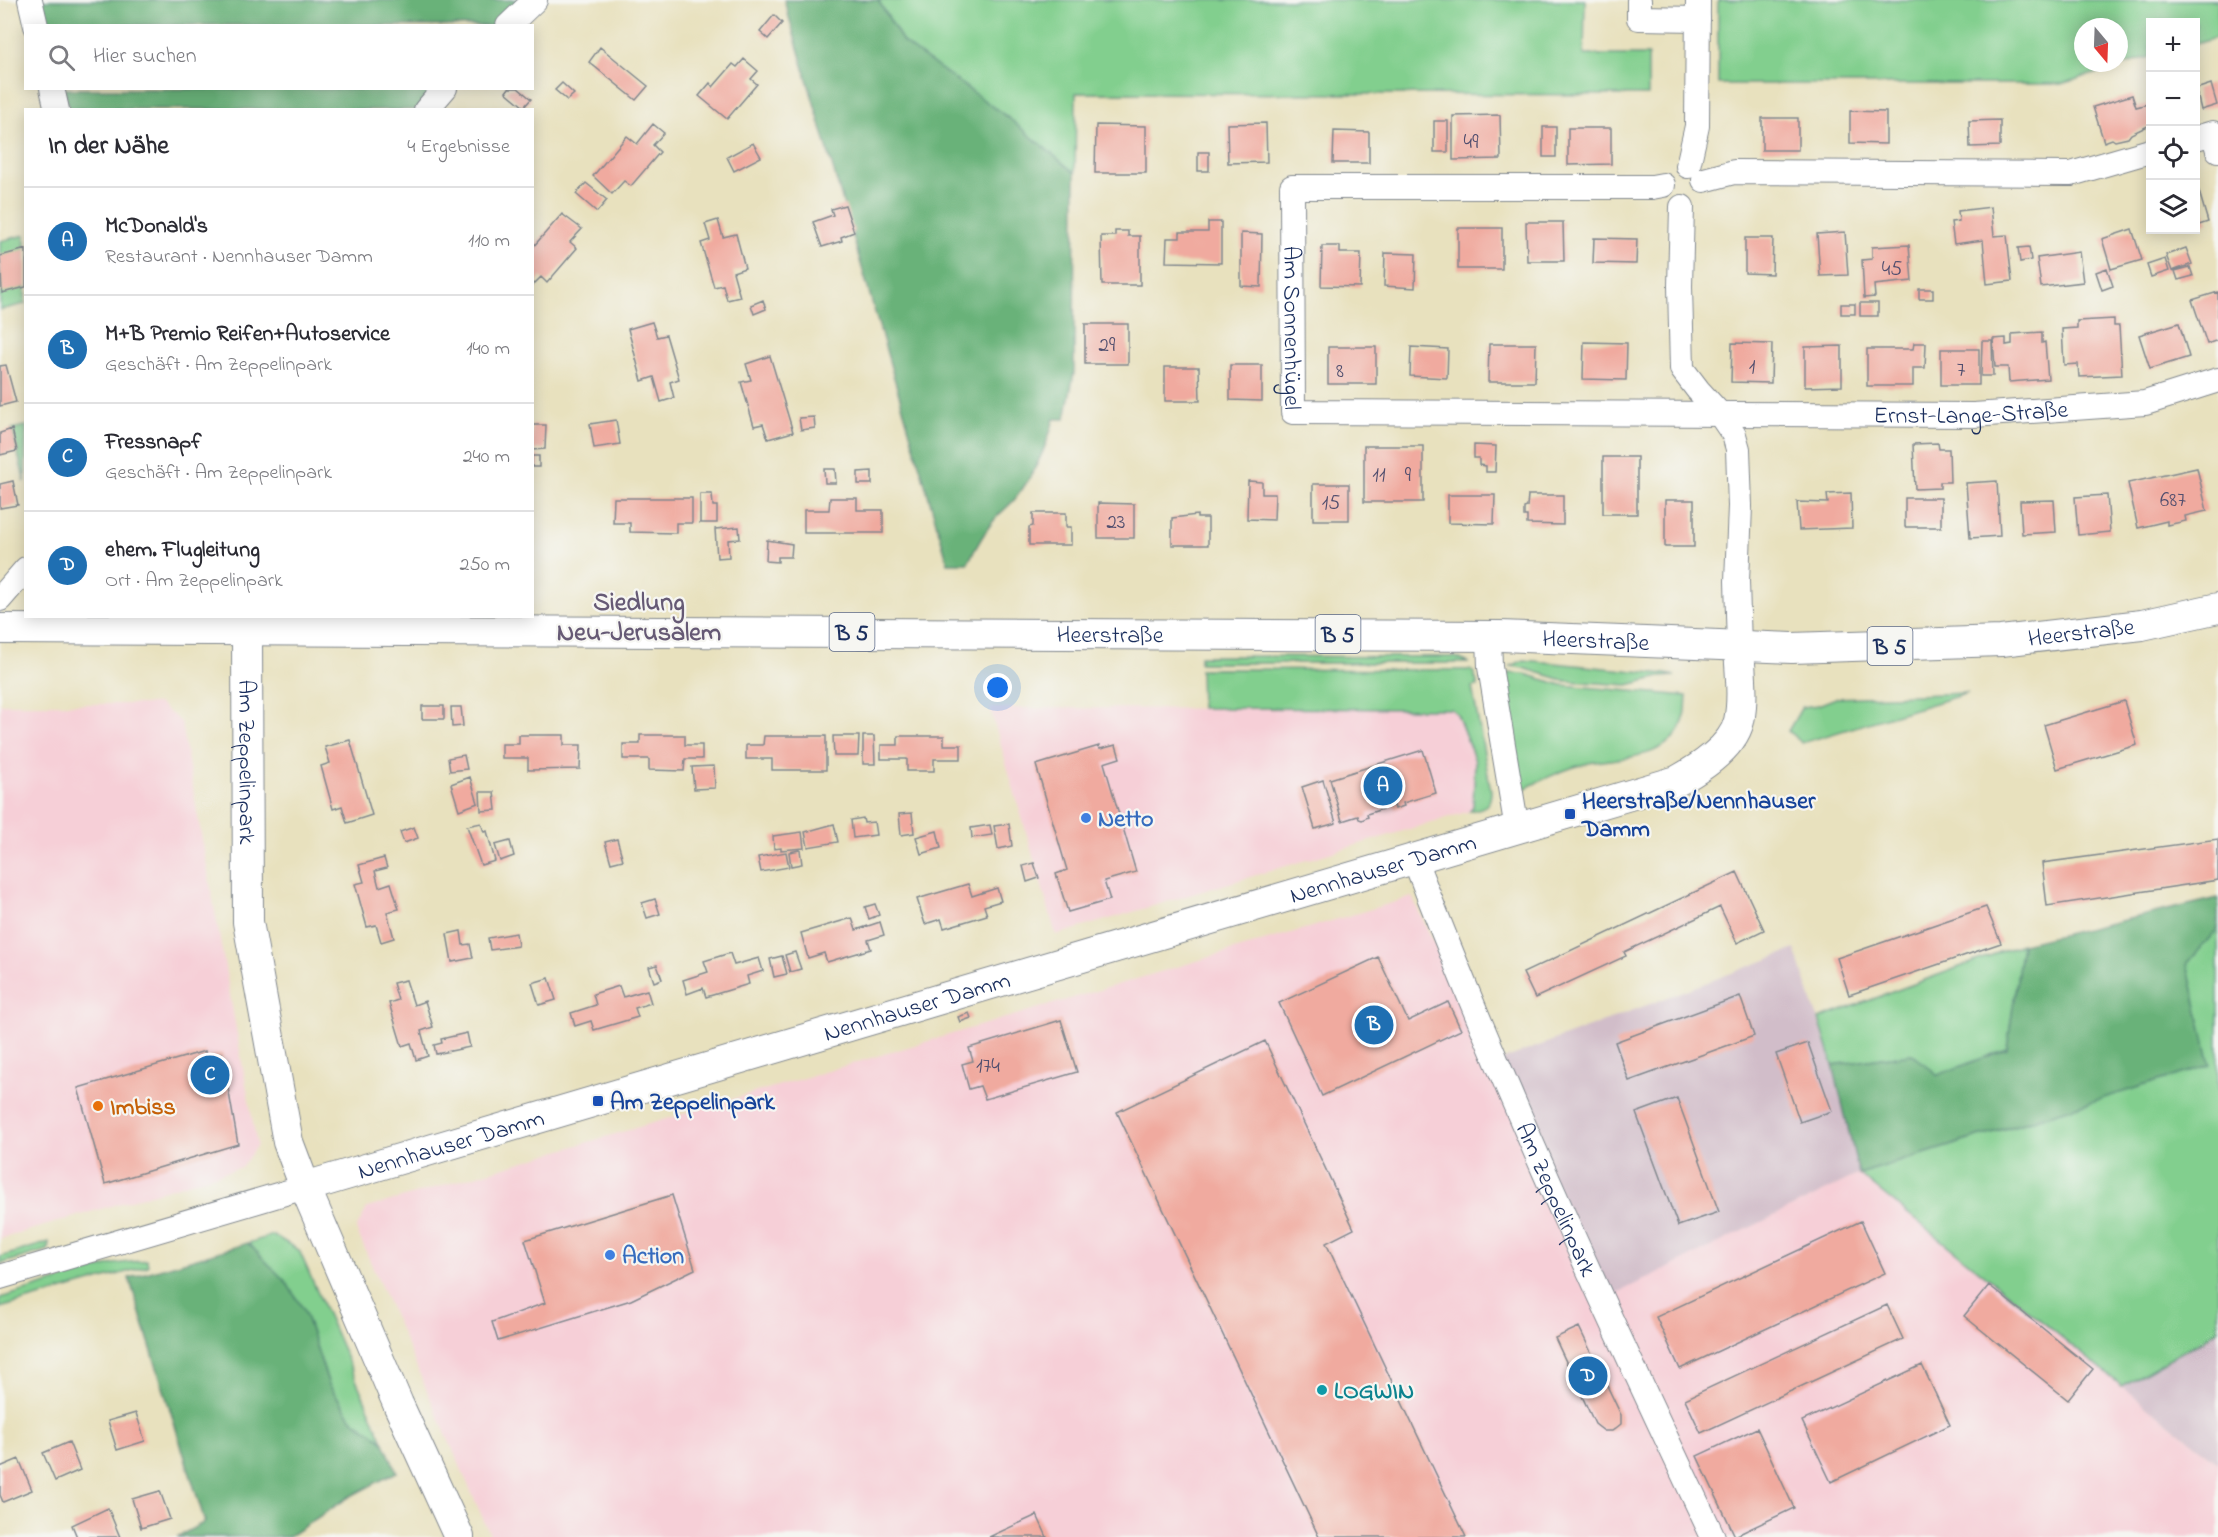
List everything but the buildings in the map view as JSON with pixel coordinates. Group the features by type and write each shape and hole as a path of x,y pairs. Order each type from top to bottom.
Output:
{"main road":[{"name":"Heerstraße","path":"0,629 1489,636 1739,647 1818,648 2001,641 2142,625 2218,608"},
{"name":"Am Zeppelinpark","path":"247,630 248,922 288,1142 398,1404 459,1537"},
{"name":"Nennhauser Damm","path":"305,1187 1677,781 1712,759 1728,741 1739,723 1741,687 1739,647"}],"street":[{"path":"30,0 36,24"},
{"path":"510,24 535,0"},
{"path":"1639,0 1639,18 1698,9 1696,173 1705,187 1695,204 1682,207 1672,204 1665,196 1663,185 1671,170 1680,166 1696,173 2071,174 2146,152"},
{"path":"52,90 57,108"},
{"path":"428,108 443,90"},
{"path":"2200,137 2213,133 2218,150"},
{"name":"Am Sonnenhügel","path":"1663,185 1652,187 1292,187 1293,412 1719,413"},
{"path":"1682,207 1680,286 1682,369 1719,413 1734,435 1738,449 1739,647"},
{"name":"Ernst-Lange-Straße","path":"1719,413 1974,415 2145,403 2218,380"},
{"path":"0,599 24,571"},
{"path":"1489,636 1490,667 1517,829"},
{"name":"Am Zeppelinpark","path":"1414,858 1451,954 1604,1306 1713,1537"},
{"name":"Nennhauser Damm","path":"0,1276 305,1187"}],"shaded area":[{"path":"0,704 159,704 181,722 257,1145 242,1167 0,1239"},
{"path":"990,708 1451,709 1457,714 1475,761 1473,806 1470,811 1056,935"},
{"path":"1412,897 1603,1299 1859,1174 2218,1463 2218,1537 491,1537 356,1229 367,1208"},
{"path":"1795,949 1833,1065 1859,1174 1603,1300 1491,1064"},
{"path":"2218,1331 2218,1463 2122,1386"}],"green space":[{"path":"42,0 525,0 498,24 48,24"},
{"path":"784,0 878,0 903,42 1010,119 1075,173 1074,373 1065,419 1054,419 1034,471 1015,499 987,529 968,563 948,563"},
{"path":"878,0 1585,0 1584,55 1648,55 1648,95 1076,93 1075,173 1010,119 903,42"},
{"path":"1718,0 2218,0 2218,37 2200,43 2200,18 2146,18 2146,58 2128,64 2128,18 2074,18 2074,72 2101,72 2061,84 1718,84"},
{"path":"64,90 433,90 418,108 69,108"},
{"path":"24,235 24,304 0,310 0,241"},
{"path":"24,426 24,478 12,429"},
{"path":"1200,656 1455,657 1469,663 1200,663"},
{"path":"1524,660 1675,676 1660,677 1628,685 1566,681 1511,666"},
{"path":"1200,669 1470,670 1474,673 1478,686 1472,687 1491,791 1490,800 1482,808 1470,811 1473,806 1475,761 1457,714 1451,709 1201,708"},
{"path":"1510,673 1525,674 1562,685 1687,696 1685,716 1678,732 1657,749 1631,757 1580,765 1524,789 1503,677"},
{"path":"1968,693 1802,743 1788,731 1802,707 1818,705 1836,698"},
{"path":"2218,898 2218,928 2187,964 2210,1065 1859,1174 1833,1065 1912,1054 1938,1075 2007,1049 2022,944"},
{"path":"2218,928 2218,1331 2122,1386 1859,1174 2210,1065 2187,964"},
{"path":"2022,944 2007,1049 1938,1075 1912,1054 1833,1065 1819,1019"},
{"path":"273,1235 299,1250 383,1441 352,1419 329,1385 304,1310 248,1243"},
{"path":"49,1242 48,1250 0,1264 0,1257"},
{"path":"248,1243 286,1282 304,1310 329,1385 352,1419 383,1441 397,1472 349,1497 288,1537 177,1537 205,1522 129,1278"},
{"path":"147,1260 148,1266 0,1308 0,1298 114,1264"}],"place":[{"name":"McDonald's","path":"1383,786"},
{"name":"Heerstraße/Nennhauser Damm","path":"1570,814"},
{"name":"Netto","path":"1086,818"},
{"name":"M+B Premio Reifen+Autoservice","path":"1374,1025"},
{"name":"Fressnapf","path":"210,1075"},
{"name":"Am Zeppelinpark","path":"598,1101"},
{"name":"Imbiss","path":"98,1106"},
{"name":"Action","path":"610,1255"},
{"name":"ehem. Flugleitung","path":"1588,1376"},
{"name":"LOGWIN","path":"1322,1390"}],"district":[{"name":"Siedlung Neu-Jerusalem","path":"639,616"}]}
